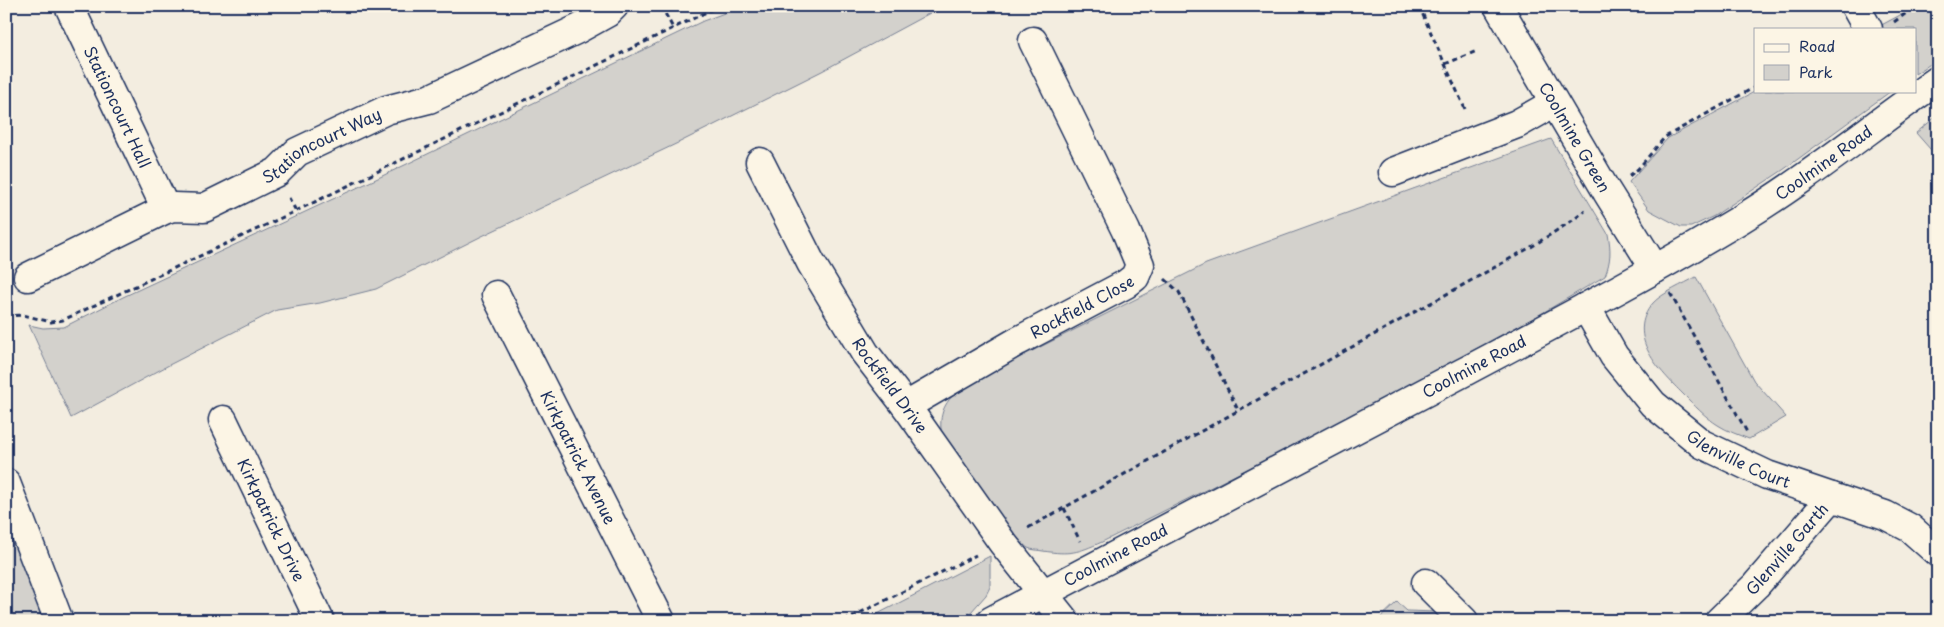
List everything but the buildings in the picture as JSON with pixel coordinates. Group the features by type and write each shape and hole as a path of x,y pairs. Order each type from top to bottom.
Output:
{"street":[{"name":"Stationcourt Hall","path":"70,6 166,209"},
{"name":"Stationcourt Way","path":"28,277 166,209 174,207 204,208 277,172 297,152 386,110 428,100 578,29 607,13 614,6"},
{"name":"Coolmine Green","path":"1498,6 1607,192 1655,269"},
{"path":"1855,6 1878,27"},
{"name":"Rockfield Close","path":"906,406 1018,342 1126,284 1135,277 1140,265 1126,231 1033,41"},
{"name":"Coolmine Road","path":"1916,91 1938,80"},
{"name":"Coolmine Road","path":"991,621 1655,269 1741,219 1811,174 1911,94"},
{"path":"1393,172 1517,124 1554,103"},
{"name":"Rockfield Drive","path":"760,162 811,263 865,353 906,406 1002,542 1065,621"},
{"name":"Kirkpatrick Avenue","path":"496,295 661,621"},
{"name":"Glenville Court","path":"1586,307 1614,356 1653,404 1702,444 1767,475 1884,515 1910,528 1938,553"},
{"name":"Kirkpatrick Drive","path":"223,420 320,621"},
{"path":"6,483 59,621"},
{"name":"Glenville Garth","path":"1719,621 1756,585 1832,497"},
{"path":"1426,583 1464,621"}],"path":[{"path":"661,6 673,28"},
{"path":"6,316 24,315 51,322 63,320 296,211 719,6"},
{"path":"1419,6 1465,109"},
{"path":"1878,27 1916,6"},
{"path":"1445,64 1477,51"},
{"path":"844,621 1002,542 1531,247 1573,220 1638,169 1664,136 1754,88"},
{"path":"6,195 9,207 9,254"},
{"path":"1140,265 1157,272 1179,292 1238,410"},
{"path":"1655,269 1749,436"}],"green space":[{"path":"743,6 943,6 822,71 680,142 480,237 376,289 320,303 277,310 71,418 29,325 43,328 64,327 123,297 378,178 703,21"},
{"path":"1917,6 1938,6 1938,59 1916,73 1916,28 1876,28"},
{"path":"1754,92 1890,92 1783,170 1714,216 1691,227 1681,227 1649,210 1629,182 1668,138"},
{"path":"1938,115 1938,158 1916,133"},
{"path":"1551,139 1608,234 1610,255 1605,276 1534,318 1319,433 1102,542 1086,549 1067,553 1028,548 1009,529 995,511 953,452 941,429 942,414 947,402 968,383 1206,264"},
{"path":"1696,277 1754,381 1786,417 1749,439 1722,427 1700,411 1656,364 1644,340 1642,328 1645,315 1653,303 1667,292"},
{"path":"6,496 52,621 6,621"},
{"path":"990,556 990,587 986,595 971,612 956,621 864,621"},
{"path":"1397,602 1407,611 1437,612 1445,621 1377,621"}]}
